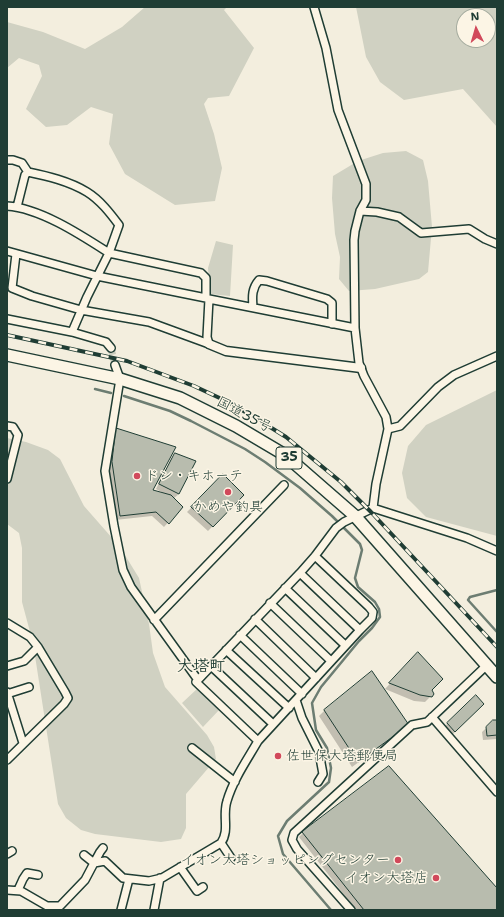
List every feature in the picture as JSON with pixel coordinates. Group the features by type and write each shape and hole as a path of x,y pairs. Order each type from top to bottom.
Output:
{"highway":[{"name":"国道35号","path":"7,355 120,379 180,398 236,426 285,455 355,516 497,677"}],"street":[{"path":"314,7 326,48 338,110 366,184 366,200 360,211 354,240 355,328 359,363 386,418 388,429 376,484 373,508"},
{"path":"7,160 22,163 28,172 71,184 87,192 109,212 119,226 109,253 72,332"},
{"path":"17,207 25,175 28,172"},
{"path":"7,206 17,207 33,212 71,229 109,253 201,273 206,278 208,298 207,337 209,344"},
{"path":"360,211 377,212 399,217 421,233 469,229 485,239 497,244"},
{"path":"7,251 97,276 355,328"},
{"path":"16,254 10,288 32,296 81,310 149,322 226,351 361,368"},
{"path":"253,307 252,298 254,286 259,280 267,281 327,299 332,303 332,324"},
{"path":"7,319 72,332 106,342 111,348"},
{"path":"388,429 400,426 438,387 454,376 497,356"},
{"path":"115,365 120,379 105,471 123,570 131,587 198,680 196,682 258,741"},
{"path":"7,426 13,427 18,435 7,479"},
{"path":"154,620 284,485"},
{"path":"198,680 300,573 336,528 355,516 373,508 467,538 497,551"},
{"path":"84,855 94,863 105,862 122,878 149,881 160,878 221,843 226,836 227,802 258,741 345,645 372,618 373,612 370,607 315,556"},
{"path":"300,573 360,630"},
{"path":"285,588 345,645"},
{"path":"270,603 331,661"},
{"path":"255,619 316,678"},
{"path":"7,623 30,637 38,647 66,692 68,698 64,704 7,760"},
{"path":"240,635 302,694"},
{"path":"7,666 24,661 38,647"},
{"path":"226,650 289,708"},
{"path":"351,910 297,848 292,840 294,833 412,725 427,722 432,718 487,665"},
{"path":"211,666 273,724"},
{"path":"23,743 7,693 29,687"},
{"path":"296,700 302,718 316,744 320,758 323,774 318,782"},
{"path":"432,718 497,792"},
{"path":"192,748 236,782"},
{"path":"221,843 231,858"},
{"path":"7,890 18,890 47,906 60,906 85,880 103,848"},
{"path":"180,867 198,891"},
{"path":"18,890 27,873 38,875"},
{"path":"154,910 160,878"},
{"path":"121,910 129,879"}],"shaded area":[{"path":"145,7 227,7 224,10 254,48 229,96 208,98 204,104 214,134 222,168 215,201 175,205 125,174 109,144 113,114 91,107 67,125 46,127 26,109 42,76 39,65 19,58 7,68 7,22 43,32 85,49 122,27"},
{"path":"356,7 497,7 497,127 463,89 404,100 380,82 366,57"},
{"path":"406,151 423,160 428,181 432,227 428,272 419,279 375,289 349,291 339,279 340,257 335,234 332,198 333,176 358,161 383,153"},
{"path":"216,241 233,245 230,296 210,294 208,268"},
{"path":"497,390 497,536 426,517 407,498 402,473 408,446 426,425"},
{"path":"7,438 26,442 48,450 60,459 84,506 120,547 139,578 149,624 153,653 165,687 207,735 214,747 216,759 186,794 186,828 181,839 161,842 95,834 81,830 66,818 58,804 33,643 22,602 22,548 19,533 7,524"},
{"path":"198,688 220,709 203,727 182,703"}],"building":[{"name":"ドン・キホーテ","path":"116,428 176,447 153,490 171,495 183,507 169,524 156,512 120,516 112,462"},
{"path":"175,453 196,461 179,494 159,484"},
{"path":"223,474 244,495 213,527 191,507"},
{"path":"418,652 443,679 432,690 434,694 432,697 420,695 389,683"},
{"path":"372,671 409,725 358,762 324,710"},
{"path":"476,695 484,704 455,732 447,723"},
{"path":"493,720 497,720 497,735 487,736 486,727"},
{"name":"イオン大塔ショッピングセンター","path":"389,766 497,888 497,910 364,910 302,832"}],"waterway":[{"path":"95,389 111,393"},
{"path":"124,396 170,411 245,449 300,488 332,516 360,544 362,550 355,578 358,587 375,602 379,609 380,617 321,687 312,703 316,730 327,748 331,768 329,782 287,821 278,836 283,854 331,910"},
{"path":"497,590 470,597 468,600 497,632"}],"tunnel":[{"path":"111,348 115,365"}],"railway":[{"path":"7,335 127,361 194,386 226,401 286,437 341,482 497,647"}],"place":[{"name":"ドン・キホーテ","path":"137,476"},
{"name":"かめや釣具","path":"228,492"},
{"name":"佐世保大塔郵便局","path":"278,756"},
{"name":"イオン大塔ショッピングセンター","path":"398,860"},
{"name":"イオン大塔店","path":"436,878"}],"district":[{"name":"大塔町","path":"201,667"}]}
